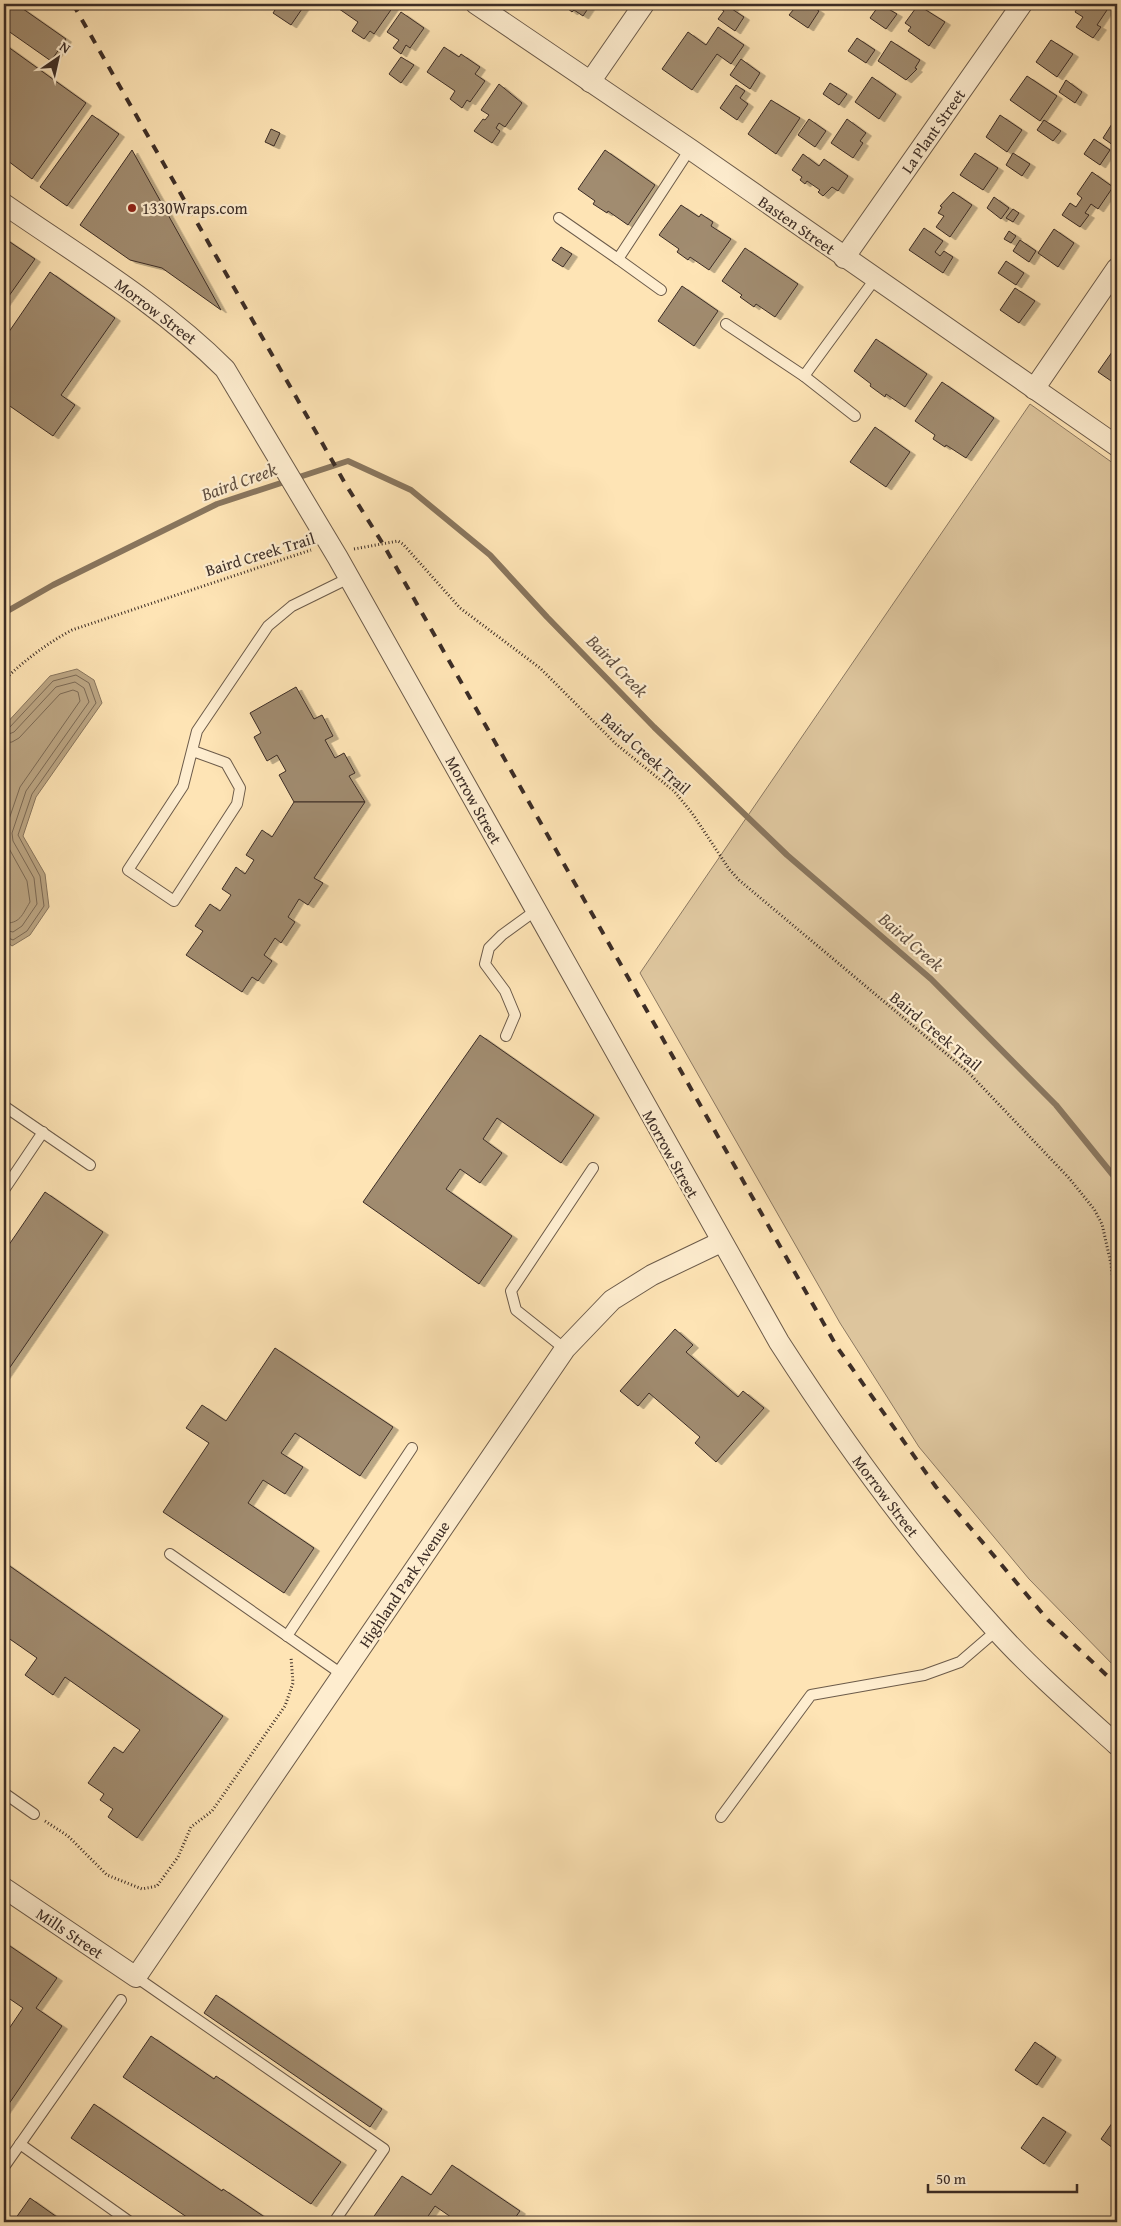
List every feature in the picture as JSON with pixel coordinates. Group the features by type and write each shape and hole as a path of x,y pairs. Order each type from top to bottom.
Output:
{"street":[{"name":"Basten Street","path":"476,4 1117,446"},
{"path":"590,82 644,4"},
{"name":"La Plant Street","path":"844,258 1022,4"},
{"name":"Morrow Street","path":"4,204 170,319 225,369 331,546 778,1342 829,1420 884,1496 996,1631 1117,1745"},
{"path":"1034,389 1117,268"},
{"name":"Highland Park Avenue","path":"136,1978 565,1348 612,1300 652,1276 721,1242"},
{"name":"Mills Street","path":"4,1888 136,1978"}],"lane":[{"path":"618,259 690,150"},
{"path":"559,218 661,290"},
{"path":"804,376 874,279"},
{"path":"726,324 804,376 855,416"},
{"path":"193,751 226,763 240,788 237,804 174,901 128,870 183,786 198,732 268,626 292,606 349,578"},
{"path":"506,1036 515,1014 505,991 485,964 488,948 502,935 535,911"},
{"path":"4,1106 90,1165"},
{"path":"4,1190 43,1132"},
{"path":"565,1348 516,1310 511,1291 592,1168"},
{"path":"287,1636 412,1448"},
{"path":"170,1554 343,1674"},
{"path":"721,1817 810,1695 924,1675 960,1662 996,1631"},
{"path":"4,1793 34,1814"},
{"path":"136,1978 384,2149 334,2222"},
{"path":"4,2167 120,2000"},
{"path":"20,2144 130,2222"}],"path":[{"name":"Baird Creek Trail","path":"4,680 24,660 48,642 72,630 304,551 331,546 352,549 398,542 403,544 460,608 540,668 616,744 674,791 692,813 738,880 968,1072 1048,1154 1094,1209 1102,1224 1117,1316"},
{"path":"34,1814 68,1836 107,1875 142,1889 157,1886 178,1857 191,1827 212,1811 285,1706 293,1682 290,1658 298,1643"}],"shaded area":[{"path":"1030,404 1117,466 1117,1669 1029,1579 919,1447 840,1323 640,973"}],"water":[{"path":"77,669 94,680 102,703 36,797 23,836 45,874 49,907 30,935 12,946 4,940 4,726 50,676"}],"building":[{"path":"4,4 16,4 66,39 51,61 4,28"},
{"path":"279,4 300,4 304,6 291,25 273,13"},
{"path":"332,4 389,4 393,7 374,34 370,31 364,39 352,31 358,22"},
{"path":"565,4 591,4 583,16 574,10 572,12"},
{"path":"713,4 736,4 732,9 744,17 735,31 718,19 724,11"},
{"path":"798,4 809,4 819,11 808,28 789,15"},
{"path":"880,4 897,14 886,29 870,18"},
{"path":"1080,4 1111,4 1097,25 1101,27 1093,38 1076,27 1083,17 1075,12"},
{"path":"918,5 945,22 929,46 908,31 911,27 905,23"},
{"path":"401,12 424,28 410,48 406,45 401,54 393,48 399,40 387,32"},
{"path":"718,27 744,45 731,64 717,54 692,90 662,69 688,32 706,45"},
{"path":"857,38 875,50 866,63 848,51"},
{"path":"1051,40 1073,54 1057,77 1036,62"},
{"path":"891,41 920,60 915,68 917,69 906,80 878,61"},
{"path":"4,44 86,103 32,179 4,158"},
{"path":"444,47 459,57 461,54 480,67 475,74 485,81 470,102 467,100 462,108 450,99 455,91 427,72"},
{"path":"401,57 414,65 401,83 389,74"},
{"path":"741,59 760,73 750,89 730,75"},
{"path":"1027,76 1057,96 1040,121 1010,100"},
{"path":"872,77 896,94 879,119 855,102"},
{"path":"1066,80 1082,92 1075,103 1059,92"},
{"path":"830,83 847,94 839,105 823,94"},
{"path":"499,84 522,103 505,127 499,123 496,128 500,131 492,143 474,131 483,119 485,120 489,115 481,110"},
{"path":"736,85 745,91 740,98 748,104 737,120 720,108"},
{"path":"771,100 800,118 776,154 748,134"},
{"path":"92,115 119,134 67,206 40,187"},
{"path":"1000,115 1022,130 1007,152 986,137"},
{"path":"1117,116 1117,148 1103,138"},
{"path":"809,119 826,131 815,147 798,135"},
{"path":"847,119 866,133 860,141 863,143 853,158 831,143"},
{"path":"1044,120 1061,131 1053,141 1037,130"},
{"path":"271,129 280,133 274,146 265,142"},
{"path":"1094,139 1110,150 1100,165 1084,154"},
{"path":"132,150 221,310 162,268 130,260 80,225"},
{"path":"605,150 655,185 628,225 608,211 607,213 593,204 595,201 578,189"},
{"path":"975,153 998,168 983,190 960,175"},
{"path":"1013,153 1030,164 1022,176 1006,165"},
{"path":"803,154 819,166 824,159 848,176 838,191 832,187 823,196 818,192 820,190 807,181 805,184 800,180 802,177 792,170"},
{"path":"1092,172 1113,187 1098,209 1091,204 1085,213 1089,215 1080,227 1062,215 1070,203 1076,207 1082,198 1077,194"},
{"path":"953,192 972,205 950,237 936,227 944,216 938,213 942,207 940,206"},
{"path":"994,197 1009,208 1001,219 987,208"},
{"path":"681,205 699,217 701,214 713,222 711,226 731,239 709,270 690,257 688,260 677,252 679,249 659,235"},
{"path":"1013,209 1019,213 1013,222 1006,218"},
{"path":"924,228 943,241 935,252 940,256 944,251 953,257 943,273 909,250"},
{"path":"1054,229 1074,243 1058,267 1038,253"},
{"path":"1009,231 1016,236 1011,243 1004,239"},
{"path":"4,238 35,259 4,303"},
{"path":"1020,240 1036,251 1029,262 1013,251"},
{"path":"561,247 572,254 563,267 552,260"},
{"path":"745,248 798,284 775,317 756,304 754,307 740,297 742,295 722,281"},
{"path":"1006,261 1024,273 1016,285 998,273"},
{"path":"50,272 115,318 61,395 75,405 53,436 4,402 4,339"},
{"path":"682,286 718,311 694,346 658,321"},
{"path":"1015,288 1035,301 1019,323 1000,310"},
{"path":"876,339 927,374 905,407 886,394 885,397 854,371"},
{"path":"1117,345 1117,385 1098,372"},
{"path":"942,382 994,418 966,458 933,439 935,435 915,421"},
{"path":"875,427 910,452 886,487 850,462"},
{"path":"296,687 314,719 322,715 333,736 325,740 335,758 344,753 355,773 349,776 365,802 294,802 279,775 286,771 277,755 267,761 254,737 261,733 250,713"},
{"path":"294,802 365,802 314,878 323,883 308,905 299,899 288,917 295,922 281,943 275,938 264,955 272,961 258,981 252,977 242,992 186,955 203,931 195,926 210,904 220,911 231,895 222,889 236,867 245,874 254,860 246,855 262,830 272,837"},
{"path":"480,1035 594,1115 561,1163 497,1118 483,1139 502,1153 480,1183 460,1169 446,1189 512,1236 479,1284 363,1202"},
{"path":"45,1192 103,1232 4,1376 4,1252"},
{"path":"675,1329 693,1345 686,1352 738,1397 743,1391 764,1408 716,1462 695,1443 700,1437 649,1393 638,1406 620,1391"},
{"path":"275,1348 393,1427 360,1476 295,1433 281,1453 303,1467 285,1494 263,1480 248,1503 314,1548 284,1593 163,1512 209,1443 186,1428 202,1405 226,1421"},
{"path":"4,1562 223,1716 137,1838 108,1817 113,1809 100,1800 104,1794 88,1783 114,1747 123,1753 140,1730 65,1677 53,1695 25,1675 37,1658 4,1635"},
{"path":"4,1942 57,1978 36,2008 62,2026 4,2111 4,2036 23,2008 4,1995"},
{"path":"216,1995 382,2109 370,2127 204,2013"},
{"path":"151,2036 214,2079 216,2076 341,2162 311,2204 123,2077"},
{"path":"1035,2042 1056,2057 1037,2085 1015,2070"},
{"path":"94,2104 222,2191 223,2189 272,2222 194,2222 71,2138"},
{"path":"1117,2116 1117,2151 1101,2139"},
{"path":"1043,2117 1066,2132 1044,2164 1021,2148"},
{"path":"452,2165 520,2211 512,2222 458,2222 435,2206 424,2222 370,2222 402,2176 431,2195"},
{"path":"30,2198 64,2222 13,2222"}],"waterway":[{"name":"Baird Creek","path":"4,613 53,585 217,504 348,461 411,490 490,555 547,617 654,727 787,855 931,979 1056,1105 1117,1180"}],"railway":[{"path":"73,4 346,485 383,544 837,1347 936,1487 1048,1620 1117,1685"}],"place":[{"name":"1330Wraps.com","path":"132,208"}]}
